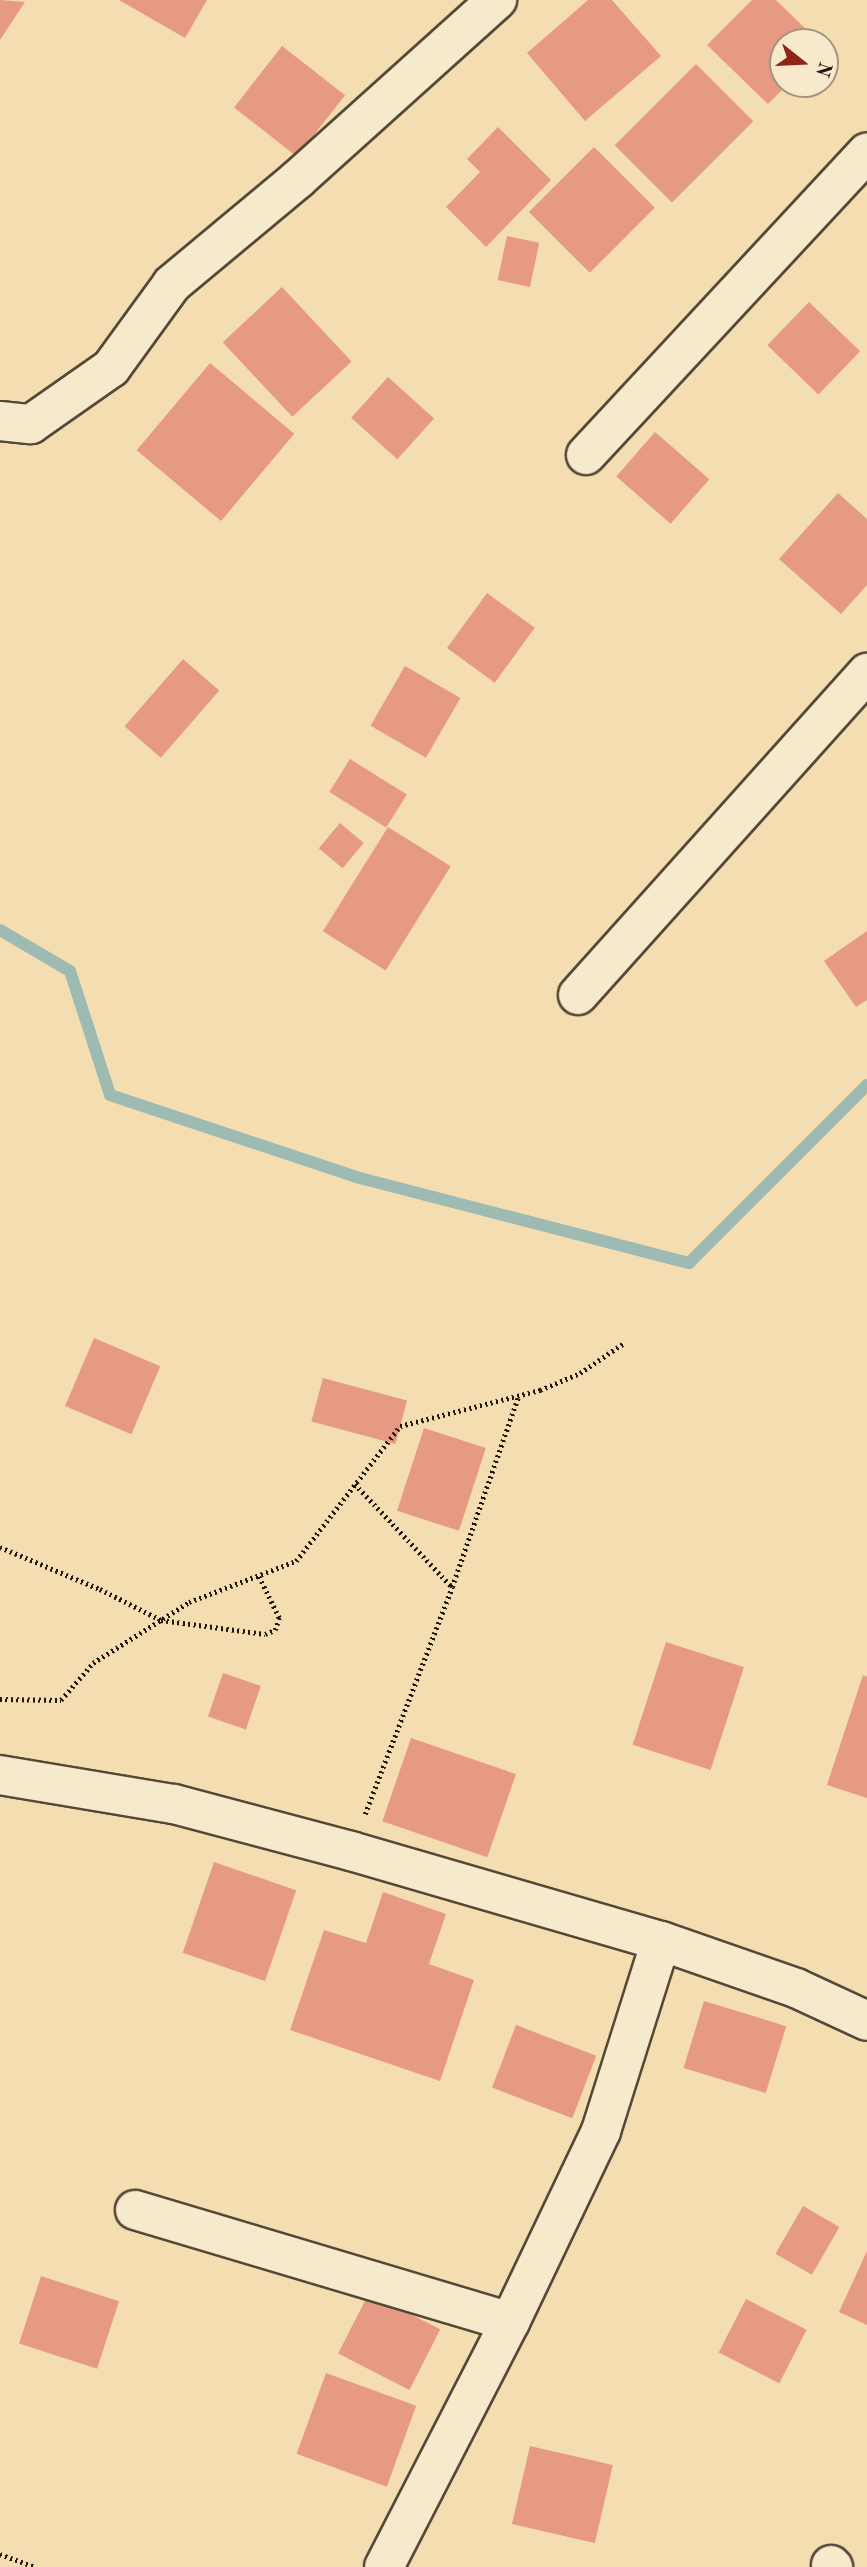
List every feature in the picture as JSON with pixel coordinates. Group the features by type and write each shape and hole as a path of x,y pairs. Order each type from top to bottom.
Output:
{"street":[{"path":"0,421 31,424 111,368 172,284 298,179 497,0"},
{"path":"586,455 867,153"},
{"path":"578,995 867,673"},
{"path":"0,1775 174,1804 351,1851 661,1941 796,1988 867,2021"},
{"path":"384,2567 510,2322 601,2131 661,1941"},
{"path":"135,2210 510,2322"}],"path":[{"path":"0,1699 61,1700 93,1663 189,1602 296,1560 400,1426 519,1395 580,1373 624,1343"},
{"path":"351,1851 452,1587 519,1395"},
{"path":"355,1484 452,1587"},
{"path":"0,1547 100,1589 161,1620 265,1634 275,1630 279,1618 258,1575"},
{"path":"0,2554 36,2567"}],"building":[{"path":"0,0 25,2 0,40"},
{"path":"119,0 207,0 185,38"},
{"path":"588,0 612,0 661,56 585,121 527,53"},
{"path":"752,0 776,0 805,28 769,28 769,98 774,98 768,104 707,45"},
{"path":"282,46 345,95 297,157 234,107"},
{"path":"696,64 753,121 672,203 615,145"},
{"path":"498,127 551,180 486,247 446,207 480,172 467,159"},
{"path":"594,147 655,208 590,273 529,212"},
{"path":"507,236 539,243 530,287 498,280"},
{"path":"282,287 352,362 292,417 223,342"},
{"path":"809,302 860,351 818,394 767,345"},
{"path":"210,363 294,434 221,521 137,450"},
{"path":"388,377 434,418 397,459 351,418"},
{"path":"655,432 709,479 671,524 616,477"},
{"path":"838,493 867,519 867,585 841,614 779,559"},
{"path":"487,593 535,628 495,683 447,648"},
{"path":"183,659 219,690 161,758 125,726"},
{"path":"405,666 460,698 426,758 370,726"},
{"path":"350,759 407,795 386,828 329,792"},
{"path":"340,823 364,843 343,868 319,848"},
{"path":"388,827 451,866 386,971 323,931"},
{"path":"867,931 867,1000 856,1007 824,961"},
{"path":"94,1338 160,1366 131,1434 65,1406"},
{"path":"323,1378 407,1401 395,1444 311,1421"},
{"path":"424,1428 486,1448 459,1531 397,1511"},
{"path":"666,1642 744,1667 711,1770 633,1745"},
{"path":"223,1673 261,1686 246,1730 208,1716"},
{"path":"863,1675 867,1677 867,1798 827,1785"},
{"path":"411,1738 516,1774 487,1857 382,1821"},
{"path":"214,1862 296,1890 265,1981 183,1953"},
{"path":"383,1892 446,1914 429,1964 474,1980 440,2081 290,2030 324,1930 366,1943"},
{"path":"704,2001 786,2026 766,2093 684,2068"},
{"path":"516,2025 596,2056 572,2118 492,2088"},
{"path":"803,2206 839,2227 812,2275 776,2254"},
{"path":"867,2251 867,2325 839,2312"},
{"path":"41,2276 119,2301 97,2369 19,2344"},
{"path":"369,2293 440,2329 409,2390 338,2354"},
{"path":"746,2299 807,2330 779,2383 719,2352"},
{"path":"326,2373 416,2406 387,2487 297,2454"},
{"path":"530,2446 613,2465 595,2543 512,2524"}],"waterway":[{"path":"0,930 70,971 110,1095 356,1177 689,1263 867,1085"}]}
